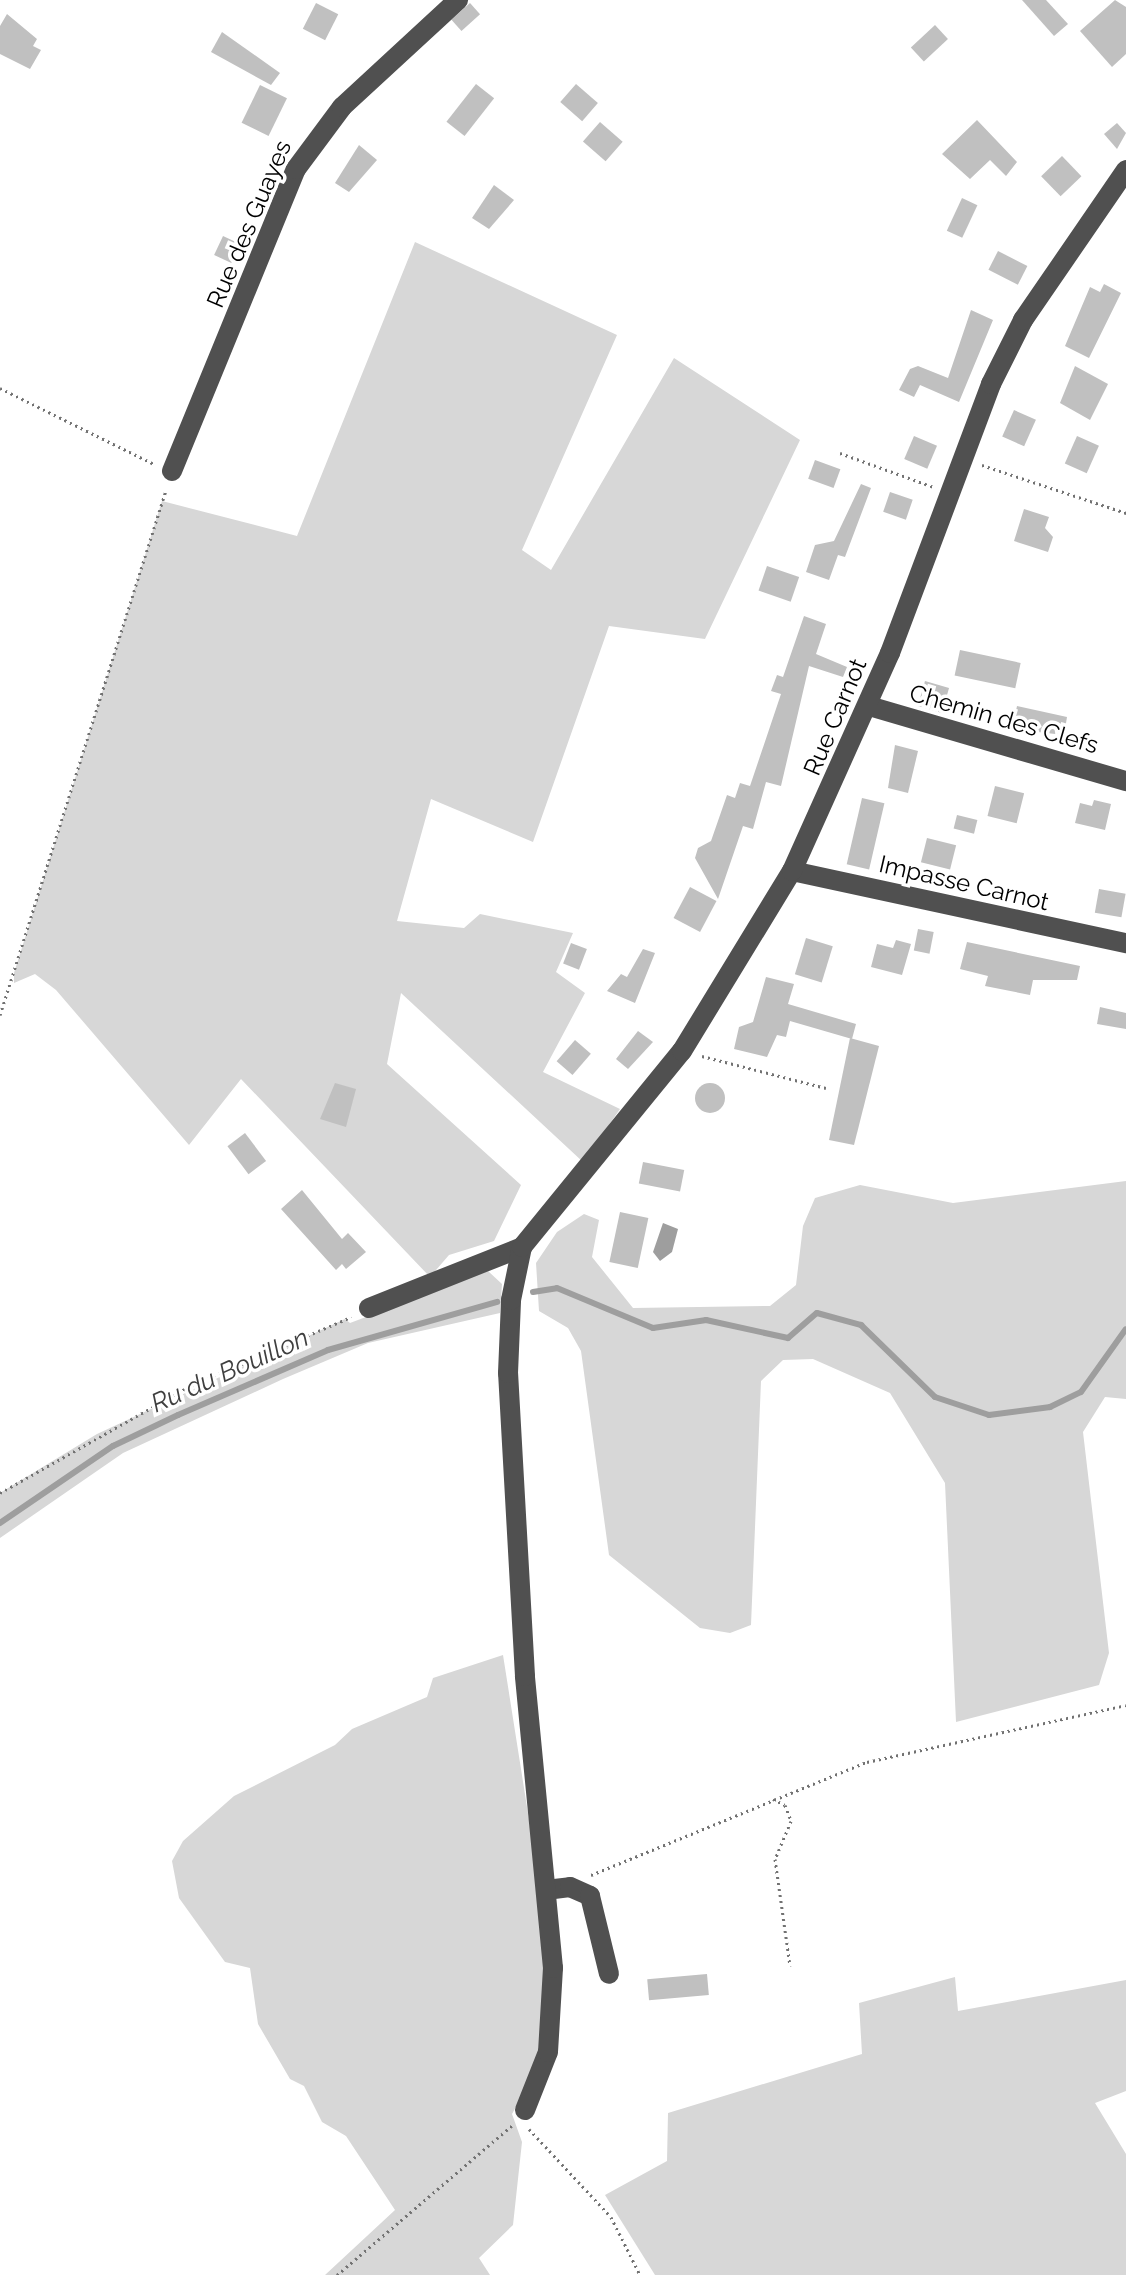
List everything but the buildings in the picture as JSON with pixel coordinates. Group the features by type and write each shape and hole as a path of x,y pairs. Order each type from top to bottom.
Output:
{"street":[{"name":"Rue des Guayes","path":"172,471 296,169 342,107 458,0"},
{"name":"Rue Carnot","path":"522,1247 682,1051 792,871 869,706 960,457 1023,320 1126,170"},
{"name":"Chemin des Clefs","path":"869,706 1126,781"},
{"name":"Impasse Carnot","path":"792,871 1126,943"},
{"path":"369,1308 522,1247"},
{"path":"522,1247 511,1300 508,1373 525,1676 546,1890 552,2028 543,2073 525,2110"},
{"path":"546,1890 570,1887 594,1902 609,1974"}],"path":[{"path":"0,388 172,471"},
{"path":"840,453 948,492"},
{"path":"960,457 1126,513"},
{"path":"0,1015 162,501"},
{"path":"682,1051 826,1088"},
{"path":"0,1493 186,1388 369,1308"},
{"path":"570,1887 654,1845 910,1750 1126,1705"},
{"path":"773,1799 785,1805 791,1821 775,1859 790,1966"},
{"path":"337,2275 486,2151 525,2110 536,2139 611,2217 640,2275"}],"shaded area":[{"path":"415,242 617,335 522,550 551,570 674,358 800,440 705,639 609,626 533,842 431,799 397,921 464,928 480,914 573,933 556,972 585,993 543,1072 620,1109 583,1162 401,993 387,1064 521,1185 494,1241 449,1255 430,1277 241,1079 189,1145 56,990 35,974 14,983 14,973 162,501 297,536"},
{"path":"1126,1181 1126,1399 1105,1397 1083,1432 1109,1653 1099,1685 956,1722 945,1483 890,1393 813,1359 783,1360 761,1381 751,1625 730,1633 700,1628 609,1555 581,1351 568,1328 539,1311 536,1263 557,1232 584,1214 599,1220 592,1257 633,1308 770,1306 796,1285 803,1226 815,1198 860,1185 953,1203"},
{"path":"663,1223 678,1229 672,1252 660,1261 653,1252"},
{"path":"488,1271 502,1284 500,1313 368,1343 283,1379 123,1453 0,1538 0,1493 97,1434 345,1319 350,1323"},
{"path":"503,1655 536,1864 547,2019 534,2075 512,2114 522,2142 513,2225 479,2258 490,2275 325,2275 395,2210 346,2136 322,2122 304,2086 290,2079 258,2024 250,1968 225,1962 179,1898 172,1861 183,1841 234,1796 335,1745 352,1729 427,1697 433,1678"},
{"path":"955,1977 958,2011 1126,1980 1126,2091 1095,2103 1126,2154 1126,2275 655,2275 605,2195 667,2161 668,2113 862,2054 859,2003"}],"waterway":[{"name":"Ru du Bouillon","path":"533,1292 557,1288 653,1328 706,1320 788,1338 817,1313 861,1325 935,1397 989,1415 1050,1407 1081,1392 1126,1329"},
{"name":"Ru du Bouillon","path":"0,1523 113,1446 178,1415 328,1350 497,1302"}]}
